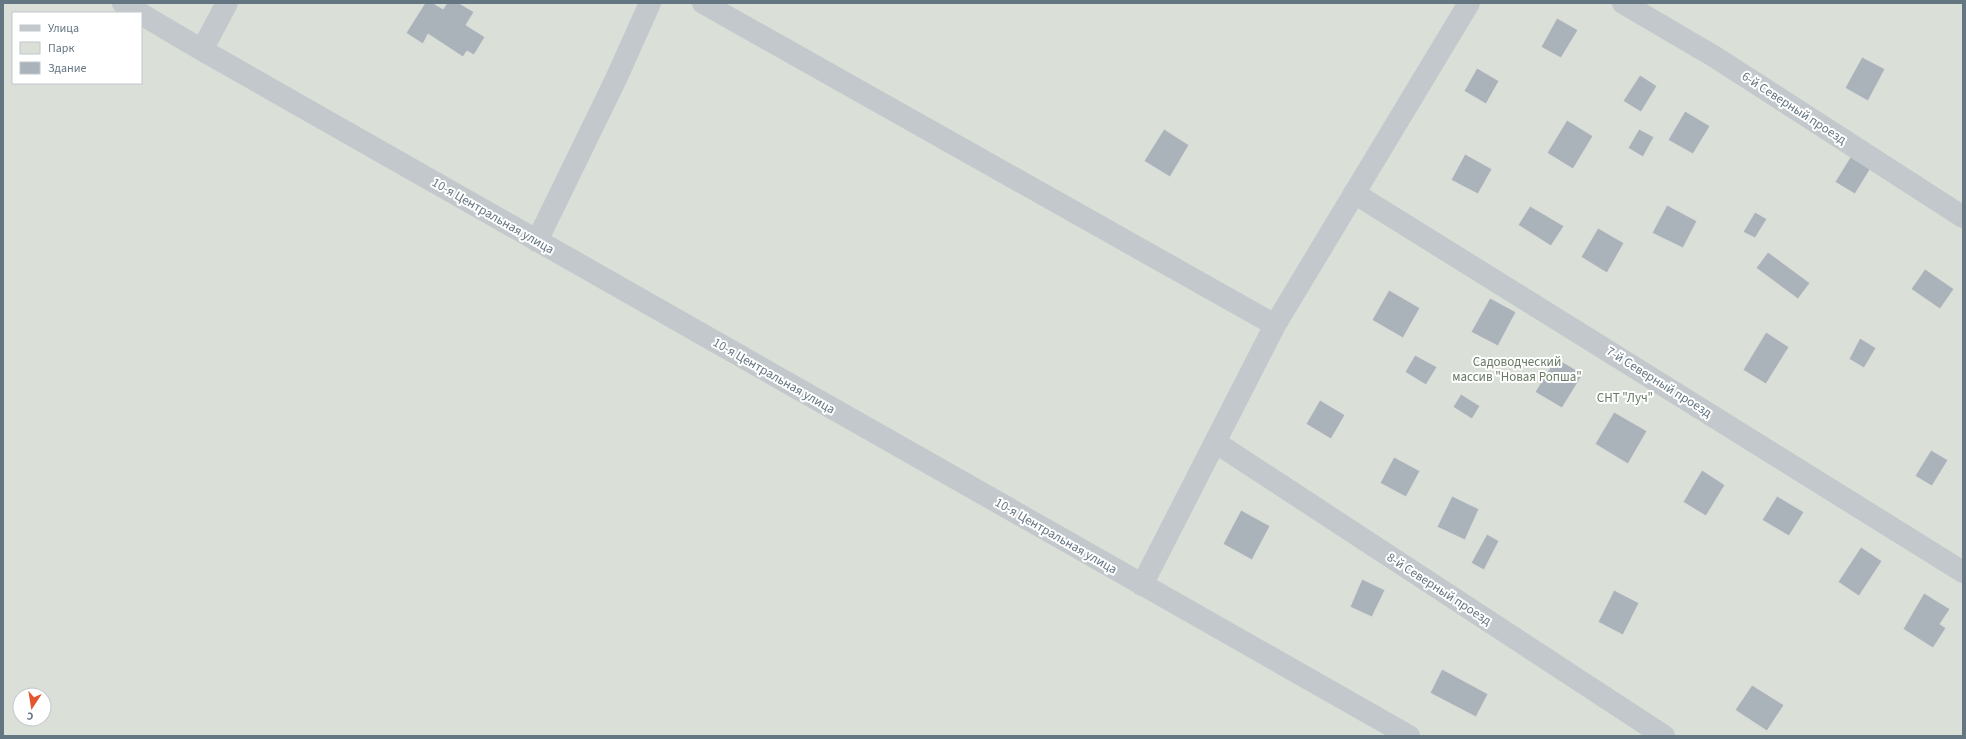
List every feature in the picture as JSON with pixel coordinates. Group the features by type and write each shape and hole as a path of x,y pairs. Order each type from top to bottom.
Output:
{"street":[{"name":"10-я Центральная улица","path":"123,3 138,12"},
{"path":"202,50 227,3"},
{"path":"537,241 616,79 650,3"},
{"path":"703,3 1275,325"},
{"path":"1142,585 1275,325 1469,3"},
{"name":"6-й Северный проезд","path":"1623,3 1715,57 1963,218"},
{"name":"10-я Центральная улица","path":"142,14 537,241 1408,736"},
{"name":"7-й Северный проезд","path":"1354,193 1963,572"},
{"name":"8-й Северный проезд","path":"1215,442 1664,736"}],"green space":[{"name":"Садоводческий массив \"Новая Ропша\"","path":"3,3 1963,3 1963,736 3,736"}],"building":[{"path":"425,3 433,3 443,9 447,3 459,3 474,12 466,25 485,37 474,55 467,51 463,57 428,34 423,44 406,33"},
{"path":"1557,18 1578,30 1561,58 1541,47"},
{"path":"1862,57 1885,69 1868,101 1845,88"},
{"path":"1477,68 1499,81 1486,104 1464,91"},
{"path":"1640,75 1657,86 1641,112 1623,101"},
{"path":"1685,111 1710,126 1693,154 1668,140"},
{"path":"1567,120 1593,136 1573,169 1547,153"},
{"path":"1164,129 1189,145 1170,177 1144,161"},
{"path":"1639,129 1654,137 1643,157 1628,148"},
{"path":"1854,151 1874,163 1855,194 1835,182"},
{"path":"1465,154 1492,169 1478,194 1451,180"},
{"path":"1667,205 1697,221 1683,248 1652,233"},
{"path":"1530,206 1564,226 1551,246 1518,225"},
{"path":"1755,212 1767,219 1755,238 1743,232"},
{"path":"1598,228 1624,243 1607,273 1581,257"},
{"path":"1768,252 1810,283 1798,299 1756,268"},
{"path":"1925,269 1954,289 1940,309 1911,289"},
{"path":"1389,290 1420,308 1403,338 1372,320"},
{"path":"1490,298 1516,312 1498,346 1471,332"},
{"path":"1766,332 1789,347 1766,384 1743,370"},
{"path":"1860,338 1876,348 1864,368 1849,359"},
{"path":"1415,355 1437,367 1426,385 1405,372"},
{"path":"1556,358 1583,374 1562,408 1535,392"},
{"path":"1461,394 1480,406 1472,419 1453,407"},
{"path":"1320,400 1345,415 1331,439 1306,424"},
{"path":"1614,412 1647,431 1628,464 1595,444"},
{"path":"1931,450 1948,460 1932,486 1915,476"},
{"path":"1394,457 1420,471 1406,497 1380,483"},
{"path":"1702,470 1725,485 1706,516 1683,502"},
{"path":"1452,496 1479,509 1465,540 1437,527"},
{"path":"1777,496 1804,512 1789,536 1762,520"},
{"path":"1241,510 1270,526 1252,560 1223,544"},
{"path":"1487,534 1499,541 1484,570 1471,563"},
{"path":"1861,547 1882,561 1859,596 1838,582"},
{"path":"1362,579 1385,590 1372,617 1350,607"},
{"path":"1614,590 1639,603 1623,635 1598,622"},
{"path":"1924,593 1950,609 1940,624 1946,628 1933,648 1903,629"},
{"path":"1442,669 1488,694 1476,717 1430,693"},
{"path":"1752,685 1784,705 1767,731 1735,710"}],"park label":[{"name":"СНТ \"Луч\"","path":"1625,398"}]}
